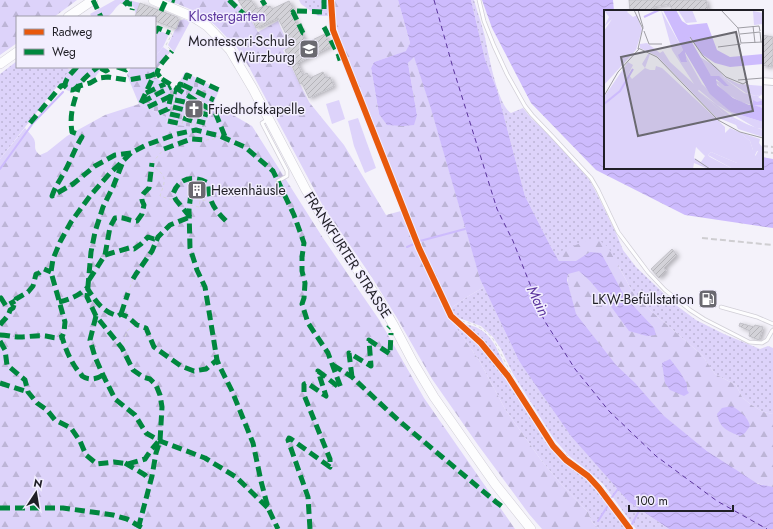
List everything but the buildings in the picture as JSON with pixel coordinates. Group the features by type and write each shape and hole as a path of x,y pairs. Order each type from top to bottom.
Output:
{"main road":[{"path":"69,16 92,0"},
{"name":"FRANKFURTER STRASSE","path":"153,0 193,17 207,26 230,50 269,119 317,210 338,243 377,297 434,397 495,484 531,529"},
{"path":"0,64 16,53"}],"street":[{"path":"763,81 773,82"}],"lane":[{"path":"479,0 484,21 497,53 525,106 591,178 618,232 648,272 665,290 690,310 704,319 749,342 762,343 767,340 773,330"},
{"path":"269,119 262,123 287,171 287,176 278,181"},
{"path":"720,307 773,324"}],"path":[{"path":"301,23 305,30"},
{"path":"324,27 329,25"},
{"path":"170,33 172,34 166,45 172,51"},
{"path":"198,96 204,84"},
{"path":"168,121 178,90"},
{"path":"188,112 192,98"},
{"path":"196,126 203,105 201,104 207,101"},
{"path":"182,124 185,111"},
{"path":"209,112 216,113"},
{"path":"190,125 194,114"},
{"path":"206,140 214,139 220,136"},
{"path":"152,163 164,149"},
{"path":"155,168 162,173 165,180 160,196 176,200"},
{"path":"190,205 199,207 200,201 206,200 212,203"},
{"path":"128,293 133,279"},
{"path":"451,316 463,328"},
{"path":"451,316 483,329 492,337 521,392 551,439 574,462 590,474 604,488 633,529"},
{"path":"122,348 127,331 134,326"},
{"path":"499,365 508,376 553,446 566,460 588,476 600,488 630,529"}],"green space":[{"path":"0,0 77,0 55,16 16,16 16,44 0,55"},
{"path":"115,0 129,0 140,3 136,15 134,7 122,3 108,16 91,16 90,14"},
{"name":"Klostergarten","path":"167,0 234,0 248,18 250,18 258,32 278,21 289,47 283,50 309,102 344,145 386,215 401,211 451,316 452,322 479,360 505,409 541,460 561,484 588,512 592,522 599,529 542,529 529,514 432,379 371,276 323,206 249,67 234,43 232,44 211,22 198,13"},
{"path":"299,0 328,0 328,16 318,16 301,4"},
{"path":"334,0 398,0 410,43 407,51 374,62 371,68 379,114 417,115 408,63 414,56 431,108 480,278 484,287 451,308 419,240 345,55 337,28"},
{"path":"471,0 474,0 484,33 501,100 511,113 523,108 581,169 596,192 623,250 636,267 676,305 696,320 760,349 768,346 773,348 773,414 763,412 750,404 742,397 736,385 715,374 702,355 651,311 632,291 618,265 559,261 525,196 497,90 485,59"},
{"path":"184,19 190,22 174,52 168,45 179,21"},
{"path":"159,31 169,34 163,47 156,56 156,36"},
{"path":"163,47 170,52 153,76 139,104 127,75 130,68 156,68 156,56"},
{"path":"16,62 16,68 67,68 70,70 0,159 0,74"},
{"path":"71,68 102,68 93,80 88,76 80,88 75,91 72,92 66,90 58,85"},
{"path":"185,72 219,90 204,128 166,124 168,118 139,104 153,76 175,90"},
{"path":"339,100 345,119 332,124 326,104"},
{"path":"139,104 168,118 166,123 204,128 214,104 252,126 323,238 380,321 424,398 515,529 0,529 0,159 25,128 34,139 35,149 40,155 47,152 67,136 105,115"},
{"path":"358,118 376,168 365,173 354,146 348,121"},
{"path":"595,237 608,247 632,291 651,311 702,355 715,374 736,385 742,397 750,404 763,412 773,414 773,488 753,482 707,451 663,416 615,365 575,315 567,273 576,262 559,261 559,252"},
{"path":"484,287 519,361 629,502 669,529 636,529 603,484 569,456 554,439 513,374 501,349 493,337 481,326 456,317 451,308"},
{"path":"452,322 476,342 487,354 515,392 548,445 594,487 627,529 599,529 592,522 588,512 561,484 541,460 505,409 479,360"},
{"path":"460,323 476,327 490,338 498,350 509,375 480,341"}],"water":[{"name":"Main","path":"398,0 471,0 485,59 497,90 525,196 551,247 559,261 576,261 590,252 601,253 625,297 654,328 656,335 647,336 629,331 607,301 590,281 579,271 568,274 567,280 576,314 616,365 635,383 664,416 707,451 758,484 773,487 773,529 669,529 629,502 571,436 519,361 480,279 431,109 414,57 408,63 417,115 414,125 387,125 379,114 371,68 374,62 406,51 410,43"},
{"path":"482,0 613,0 614,10 604,10 604,169 763,169 763,157 773,159 773,228 685,215 596,170 531,103 492,28"},
{"path":"670,359 687,384 687,390 689,393 684,396 670,390 665,383 662,363"},
{"path":"732,406 746,417 750,426 745,433 740,436 725,429 718,419 717,414 722,408"}],"waterway":[{"path":"0,169 33,123 63,92"},
{"path":"420,241 465,229"},
{"path":"407,247 414,244"},
{"path":"612,497 618,489"},
{"path":"598,521 609,504"},
{"path":"632,524 640,509"}],"ferry route":[{"path":"434,0 453,68 497,209 513,241 544,320 575,369 609,411 656,456 717,501 767,529"}],"railway":[{"path":"763,146 773,147"},
{"path":"763,152 773,153"},
{"path":"702,238 773,245"}],"marked path":[{"path":"93,0 101,16"},
{"path":"161,11 166,0"},
{"path":"229,0 247,17"},
{"path":"262,0 265,5"},
{"path":"297,11 324,12 324,0"},
{"path":"124,5 127,2 132,4 132,10"},
{"path":"292,13 293,12 303,33 307,34"},
{"path":"324,27 340,58 337,59"},
{"path":"156,31 158,28 170,33"},
{"path":"160,77 157,73 158,70 172,51"},
{"path":"76,68 65,83 65,86 71,90 74,90 97,68"},
{"path":"102,68 106,71 109,68"},
{"path":"120,68 126,70 128,68"},
{"path":"131,153 115,155 95,166 73,184 52,196 82,137 72,132 71,126 72,108 79,86 90,83 99,78 108,77 128,80 150,76 157,73"},
{"path":"141,103 154,75"},
{"path":"178,90 180,84 183,85 187,75 219,90"},
{"path":"162,79 201,104"},
{"path":"146,93 165,84"},
{"path":"30,123 61,86 65,85"},
{"path":"183,85 214,100"},
{"path":"142,102 171,87"},
{"path":"159,113 168,109 172,91 177,92"},
{"path":"148,107 171,96"},
{"path":"175,100 190,103"},
{"path":"203,105 215,112 226,139"},
{"path":"173,107 199,116"},
{"path":"201,113 208,115"},
{"path":"170,114 184,117"},
{"path":"183,118 192,121"},
{"path":"168,121 182,124"},
{"path":"197,121 205,123"},
{"path":"103,375 98,378 87,379 78,371 68,355 62,337 65,322 51,272 53,259 71,222 90,196 110,173 131,153 146,145 177,134 196,130 220,136 245,147 273,171 294,215 304,243 302,271 305,283 302,304 308,323 328,353 341,388"},
{"path":"164,149 191,139 206,140"},
{"path":"89,280 105,255 110,227 115,218 137,221 142,214 144,205 142,197 149,188 152,163"},
{"path":"122,164 103,207 95,232 91,252 87,297 96,316 122,348 133,370 143,377 150,379 156,385 160,395 162,407 160,441 138,529"},
{"path":"190,217 173,194 179,184 192,178 203,180 208,183 213,205 227,222"},
{"path":"199,186 193,185 191,193 189,209 190,248 197,270 205,287 217,360 232,391 253,443 268,508 278,529"},
{"path":"133,279 152,251 158,237 170,225 190,217"},
{"path":"105,255 129,248 134,249 148,237 154,239 158,237"},
{"path":"0,325 13,308 16,299 28,292 33,286 36,274 44,269 51,272"},
{"path":"59,302 74,297 87,288 93,297 107,311 118,316 121,314 128,317 137,325 146,328 154,347 181,366 194,371 206,369 217,360"},
{"path":"121,314 128,293"},
{"path":"0,299 1,298 6,306 15,301"},
{"path":"96,316 90,340 95,357 115,399 135,415 146,433 160,441 205,458 236,477 268,508"},
{"path":"352,377 349,353 371,366 369,340 390,354 391,333"},
{"path":"0,335 20,337 62,337"},
{"path":"0,341 5,350 7,365 25,380 28,392 55,420 71,428 80,441 86,455 97,464 114,462 128,464 145,459 158,442"},
{"path":"333,365 352,377 398,420 496,502 504,508 505,507"},
{"path":"310,529 308,497 288,440 289,438 291,439 330,467 330,459 304,395 304,384 307,383 326,396 318,371 340,388"},
{"path":"0,383 28,392"},
{"path":"125,463 145,475 151,482"},
{"path":"0,508 63,508 113,515 127,519 144,529"}],"cycle path":[{"path":"331,0 333,30 419,248 451,316 481,343 508,376 553,446 566,460 588,476 630,529"}],"place":[{"name":"Montessori-Schule Würzburg","path":"309,49"},
{"name":"Friedhofskapelle","path":"194,109"},
{"name":"Hexenhäusle","path":"197,190"},
{"name":"LKW-Befüllstation","path":"708,299"}]}
